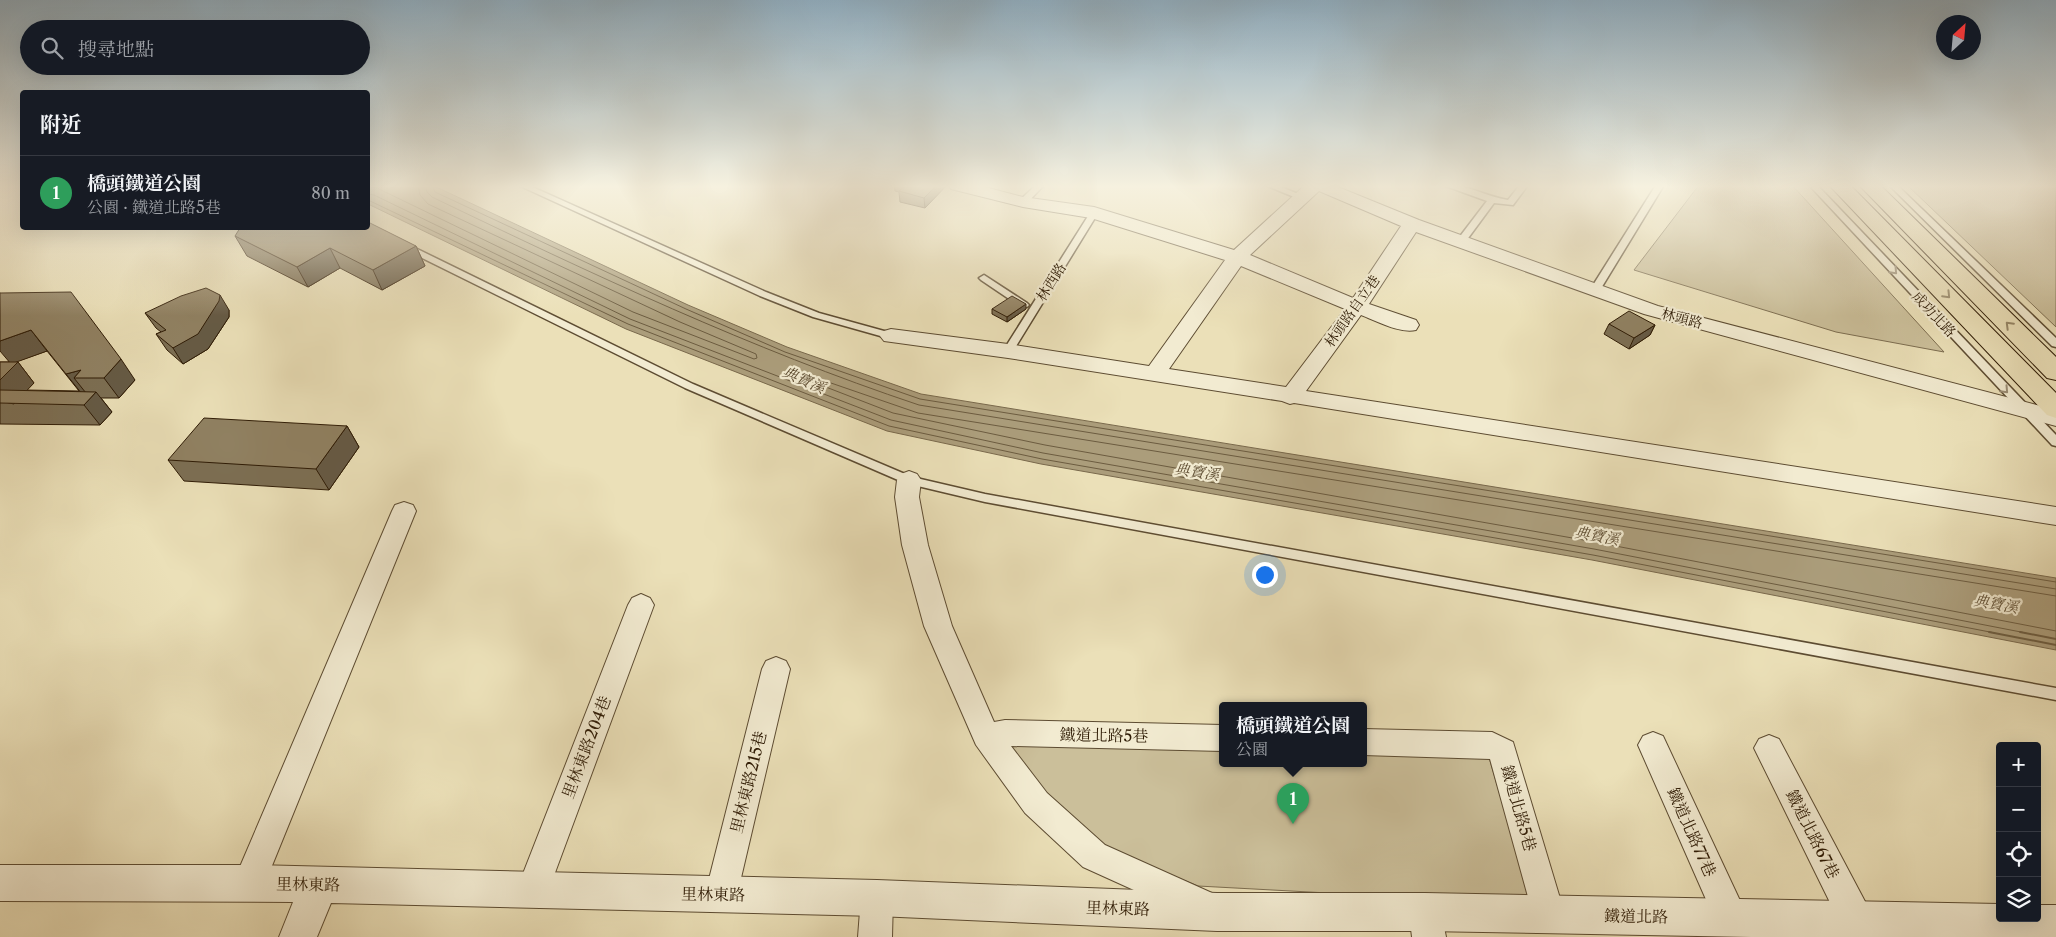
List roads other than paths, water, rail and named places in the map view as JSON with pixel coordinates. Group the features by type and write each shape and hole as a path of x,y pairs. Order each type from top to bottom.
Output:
{"main road":[{"name":"成功北路","path":"1881,229 2056,409"},
{"path":"1913,229 2056,372"}],"street":[{"path":"1144,229 1237,258 1409,325"},
{"path":"1154,375 1237,258 1269,229"},
{"name":"林頭路自立巷","path":"1290,397 1357,306 1409,229"},
{"name":"林頭路","path":"1424,229 1651,310 2056,418"},
{"path":"891,336 1008,352 2056,516"},
{"path":"909,480 907,497 915,545 938,626 986,736 1036,803 1094,856 1217,912"},
{"path":"249,883 404,511"},
{"name":"里林東路204巷","path":"533,889 641,605"},
{"name":"里林東路215巷","path":"721,895 776,669"},
{"name":"鐵道北路5巷","path":"986,736 1005,733 1219,738"},
{"name":"鐵道北路5巷","path":"1367,742 1492,745 1503,752 1549,915"},
{"name":"鐵道北路77巷","path":"1654,746 1732,918"},
{"name":"鐵道北路67巷","path":"1769,748 1857,921"},
{"name":"里林東路","path":"0,883 249,883 877,898 1217,912 1427,925"},
{"path":"299,936 319,885"},
{"path":"875,937 877,898"},
{"name":"鐵道北路","path":"1427,925 1549,915 2056,924"}],"lane":[{"path":"619,229 763,294 816,315 891,336"},
{"name":"林西路","path":"1008,352 1084,229"},
{"path":"1460,243 1471,229"},
{"path":"1595,290 1633,229"},
{"name":"成功北路","path":"1854,229 2056,442"},
{"path":"1938,229 2056,344"},
{"path":"392,240 689,386 909,480 985,498 2056,694"},
{"path":"984,278 1033,311"}],"water":[{"name":"典寶溪","path":"419,229 525,229 688,305 787,347 921,394 2056,578 2056,650 1592,560 1041,464 887,431 626,329"}],"place":[{"name":"橋頭鐵道公園","path":"1293,824"}]}
